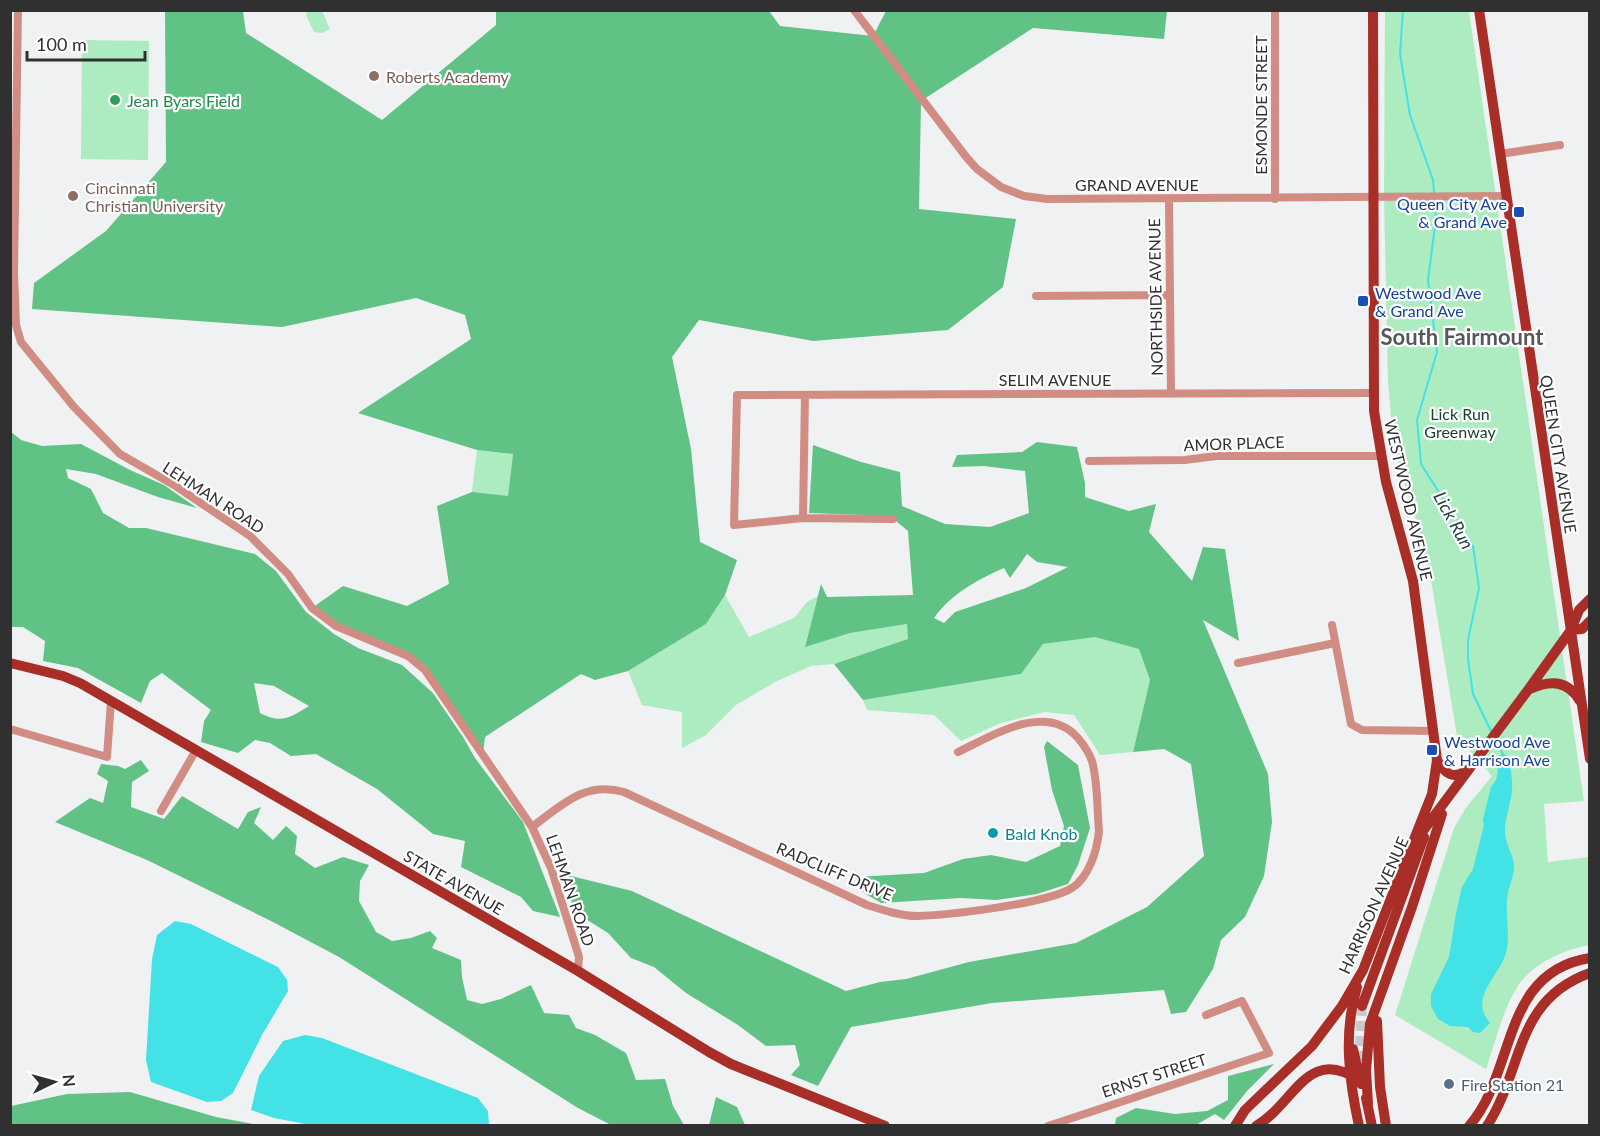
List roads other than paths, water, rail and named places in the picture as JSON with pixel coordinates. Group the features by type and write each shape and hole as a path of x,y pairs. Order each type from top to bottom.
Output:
{"main road":[{"name":"WESTWOOD AVENUE","path":"1373,10 1372,393 1380,456 1413,581 1437,760 1433,791 1411,847"},
{"name":"QUEEN CITY AVENUE","path":"1479,10 1582,704 1587,716 1590,759"},
{"name":"HARRISON AVENUE","path":"1235,1125 1245,1110 1320,1037 1342,1006 1363,970 1411,847 1571,630 1578,610 1590,599"},
{"name":"HARRISON AVENUE","path":"1571,630 1582,629 1590,621"},
{"name":"STATE AVENUE","path":"10,663 63,676 80,683 578,972 731,1064 885,1125"},
{"path":"1528,690 1544,683 1558,683 1570,689 1582,704"},
{"path":"1437,760 1443,771 1450,775 1459,776 1467,770"},
{"path":"1368,1104 1366,1070 1368,1041 1381,991 1412,907 1444,805"},
{"path":"1362,1006 1428,826"},
{"path":"1469,1125 1483,1107 1514,1024 1530,994 1554,971 1573,962 1590,958"},
{"path":"1359,1125 1349,1073 1351,1019 1363,970"},
{"path":"1487,1125 1506,1089 1524,1035 1534,1015 1561,987 1590,973"},
{"path":"1376,1011 1378,1068 1386,1125"},
{"path":"1351,1019 1372,1125"},
{"path":"1256,1125 1307,1077 1326,1068 1349,1073 1363,1085 1372,1125"}],"street":[{"name":"LEHMAN ROAD","path":"18,10 14,273 16,325 21,342 74,407 120,454 174,485 250,536 288,574 312,608 336,626 408,656 425,670 532,827 551,868 579,957 578,972"},
{"name":"GRAND AVENUE","path":"854,10 977,169 1001,187 1024,196 1047,199 1169,200 1506,196"},
{"name":"ESMONDE STREET","path":"1275,10 1275,199"},
{"path":"1500,154 1560,145"},
{"name":"NORTHSIDE AVENUE","path":"1169,200 1171,394"},
{"path":"1036,296 1170,295"},
{"name":"SELIM AVENUE","path":"803,518 734,525 737,395 1372,393"},
{"path":"805,395 803,518 893,519"},
{"name":"AMOR PLACE","path":"1089,462 1185,460 1216,456 1380,456"},
{"path":"1332,625 1350,720 1354,727 1362,730 1434,731"},
{"path":"1238,663 1335,643"},
{"path":"10,729 107,757 111,701"},
{"name":"RADCLIFF DRIVE","path":"532,827 580,794 591,790 613,789 624,792 867,905 896,913 918,916 1017,904 1055,895 1073,887 1090,865 1098,843 1099,831 1092,760 1070,729 1058,724 1032,722 1002,731 958,752"},
{"path":"161,811 196,750"},
{"name":"ERNST STREET","path":"1048,1125 1269,1053 1242,1001 1206,1015"}],"water":[{"path":"1503,753 1508,757 1512,778 1505,831 1514,869 1507,900 1506,953 1484,996 1482,1005 1484,1014 1490,1023 1480,1033 1473,1032 1468,1027 1450,1026 1438,1019 1431,1006 1431,994 1449,957 1462,887 1473,869 1491,787 1498,772 1495,759"},
{"path":"175,921 191,924 278,967 287,980 288,991 262,1035 233,1093 221,1101 207,1102 151,1082 146,1060 152,959 157,935"},
{"path":"305,1035 322,1038 478,1098 488,1111 489,1125 311,1125 274,1118 251,1110 259,1076 283,1041"}],"waterway":[{"name":"Lick Run","path":"1403,10 1400,54 1410,115 1433,180 1436,218 1428,280 1437,352 1417,420 1421,464 1473,546 1479,588 1468,640 1468,659 1473,694 1492,733"},
{"name":"Lick Run","path":"1496,741 1503,754"}],"tunnel":[{"path":"1362,1006 1360,1048 1363,1071"}],"place":[{"name":"Roberts Academy","path":"374,76"},
{"name":"Jean Byars Field","path":"115,100"},
{"name":"Cincinnati Christian University","path":"73,196"},
{"name":"Queen City Ave & Grand Ave","path":"1519,212"},
{"name":"Westwood Ave & Grand Ave","path":"1363,301"},
{"name":"Westwood Ave & Harrison Ave","path":"1432,750"},
{"name":"Bald Knob","path":"993,833"},
{"name":"Fire Station 21","path":"1449,1084"}],"district":[{"name":"South Fairmount","path":"1462,336"}],"park label":[{"name":"Lick Run Greenway","path":"1460,422"}]}
